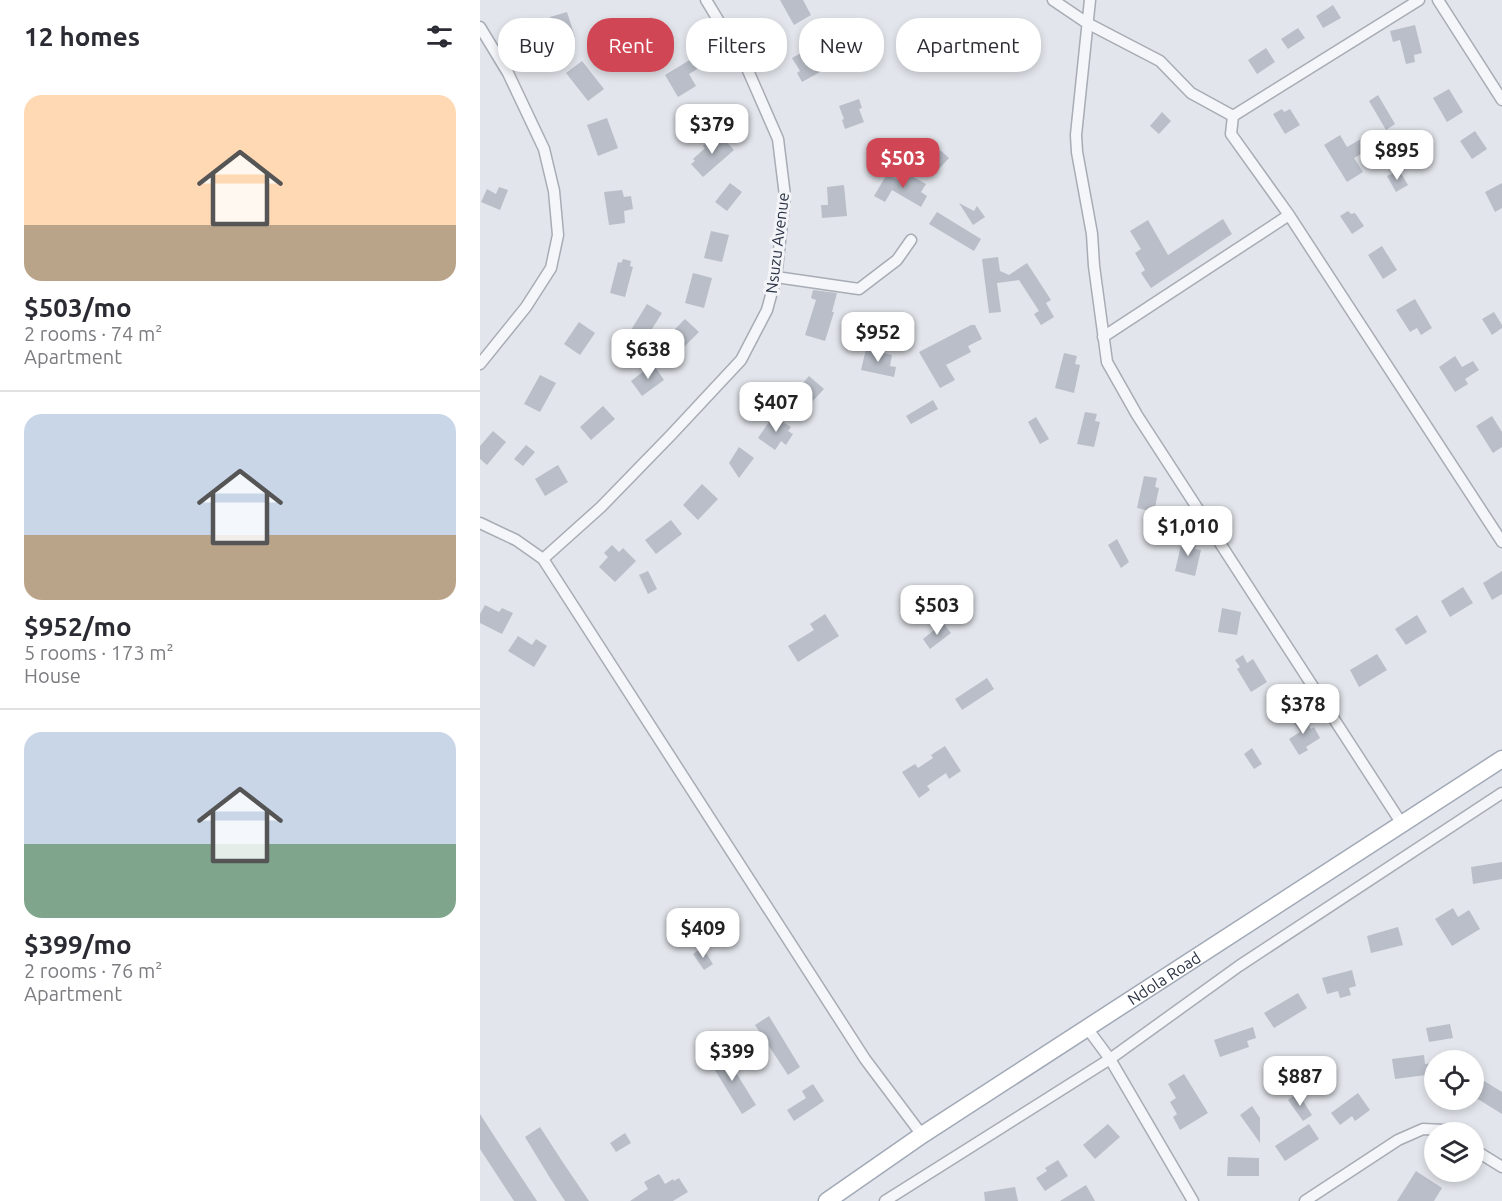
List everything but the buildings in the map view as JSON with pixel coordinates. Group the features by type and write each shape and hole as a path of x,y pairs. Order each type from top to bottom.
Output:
{"main road":[{"name":"Ndola Road","path":"827,1201 922,1135 1502,759"}],"street":[{"name":"Nsuzu Avenue","path":"543,560 601,507 741,360 767,310 776,277 785,196 778,139 746,66 706,0"},
{"path":"1053,0 1087,23 1160,61 1191,93 1233,116"},
{"path":"1090,0 1076,135 1092,234 1107,362 1137,415 1402,824"},
{"path":"1233,116 1419,0"},
{"path":"1437,0 1502,100"},
{"path":"480,27 508,73 544,149 554,191 558,235 551,268 526,307 480,364"},
{"path":"1233,116 1231,134 1289,215 1502,542"},
{"path":"1103,337 1289,215"},
{"path":"776,277 859,290 897,260 911,240"},
{"path":"480,523 516,540 543,560 865,1059 922,1135"},
{"path":"885,1201 1110,1059 1239,966 1502,793"},
{"path":"1087,1028 1110,1059 1193,1201"},
{"path":"1305,1201 1398,1140 1424,1129"},
{"path":"1484,1156 1502,1167"}]}
